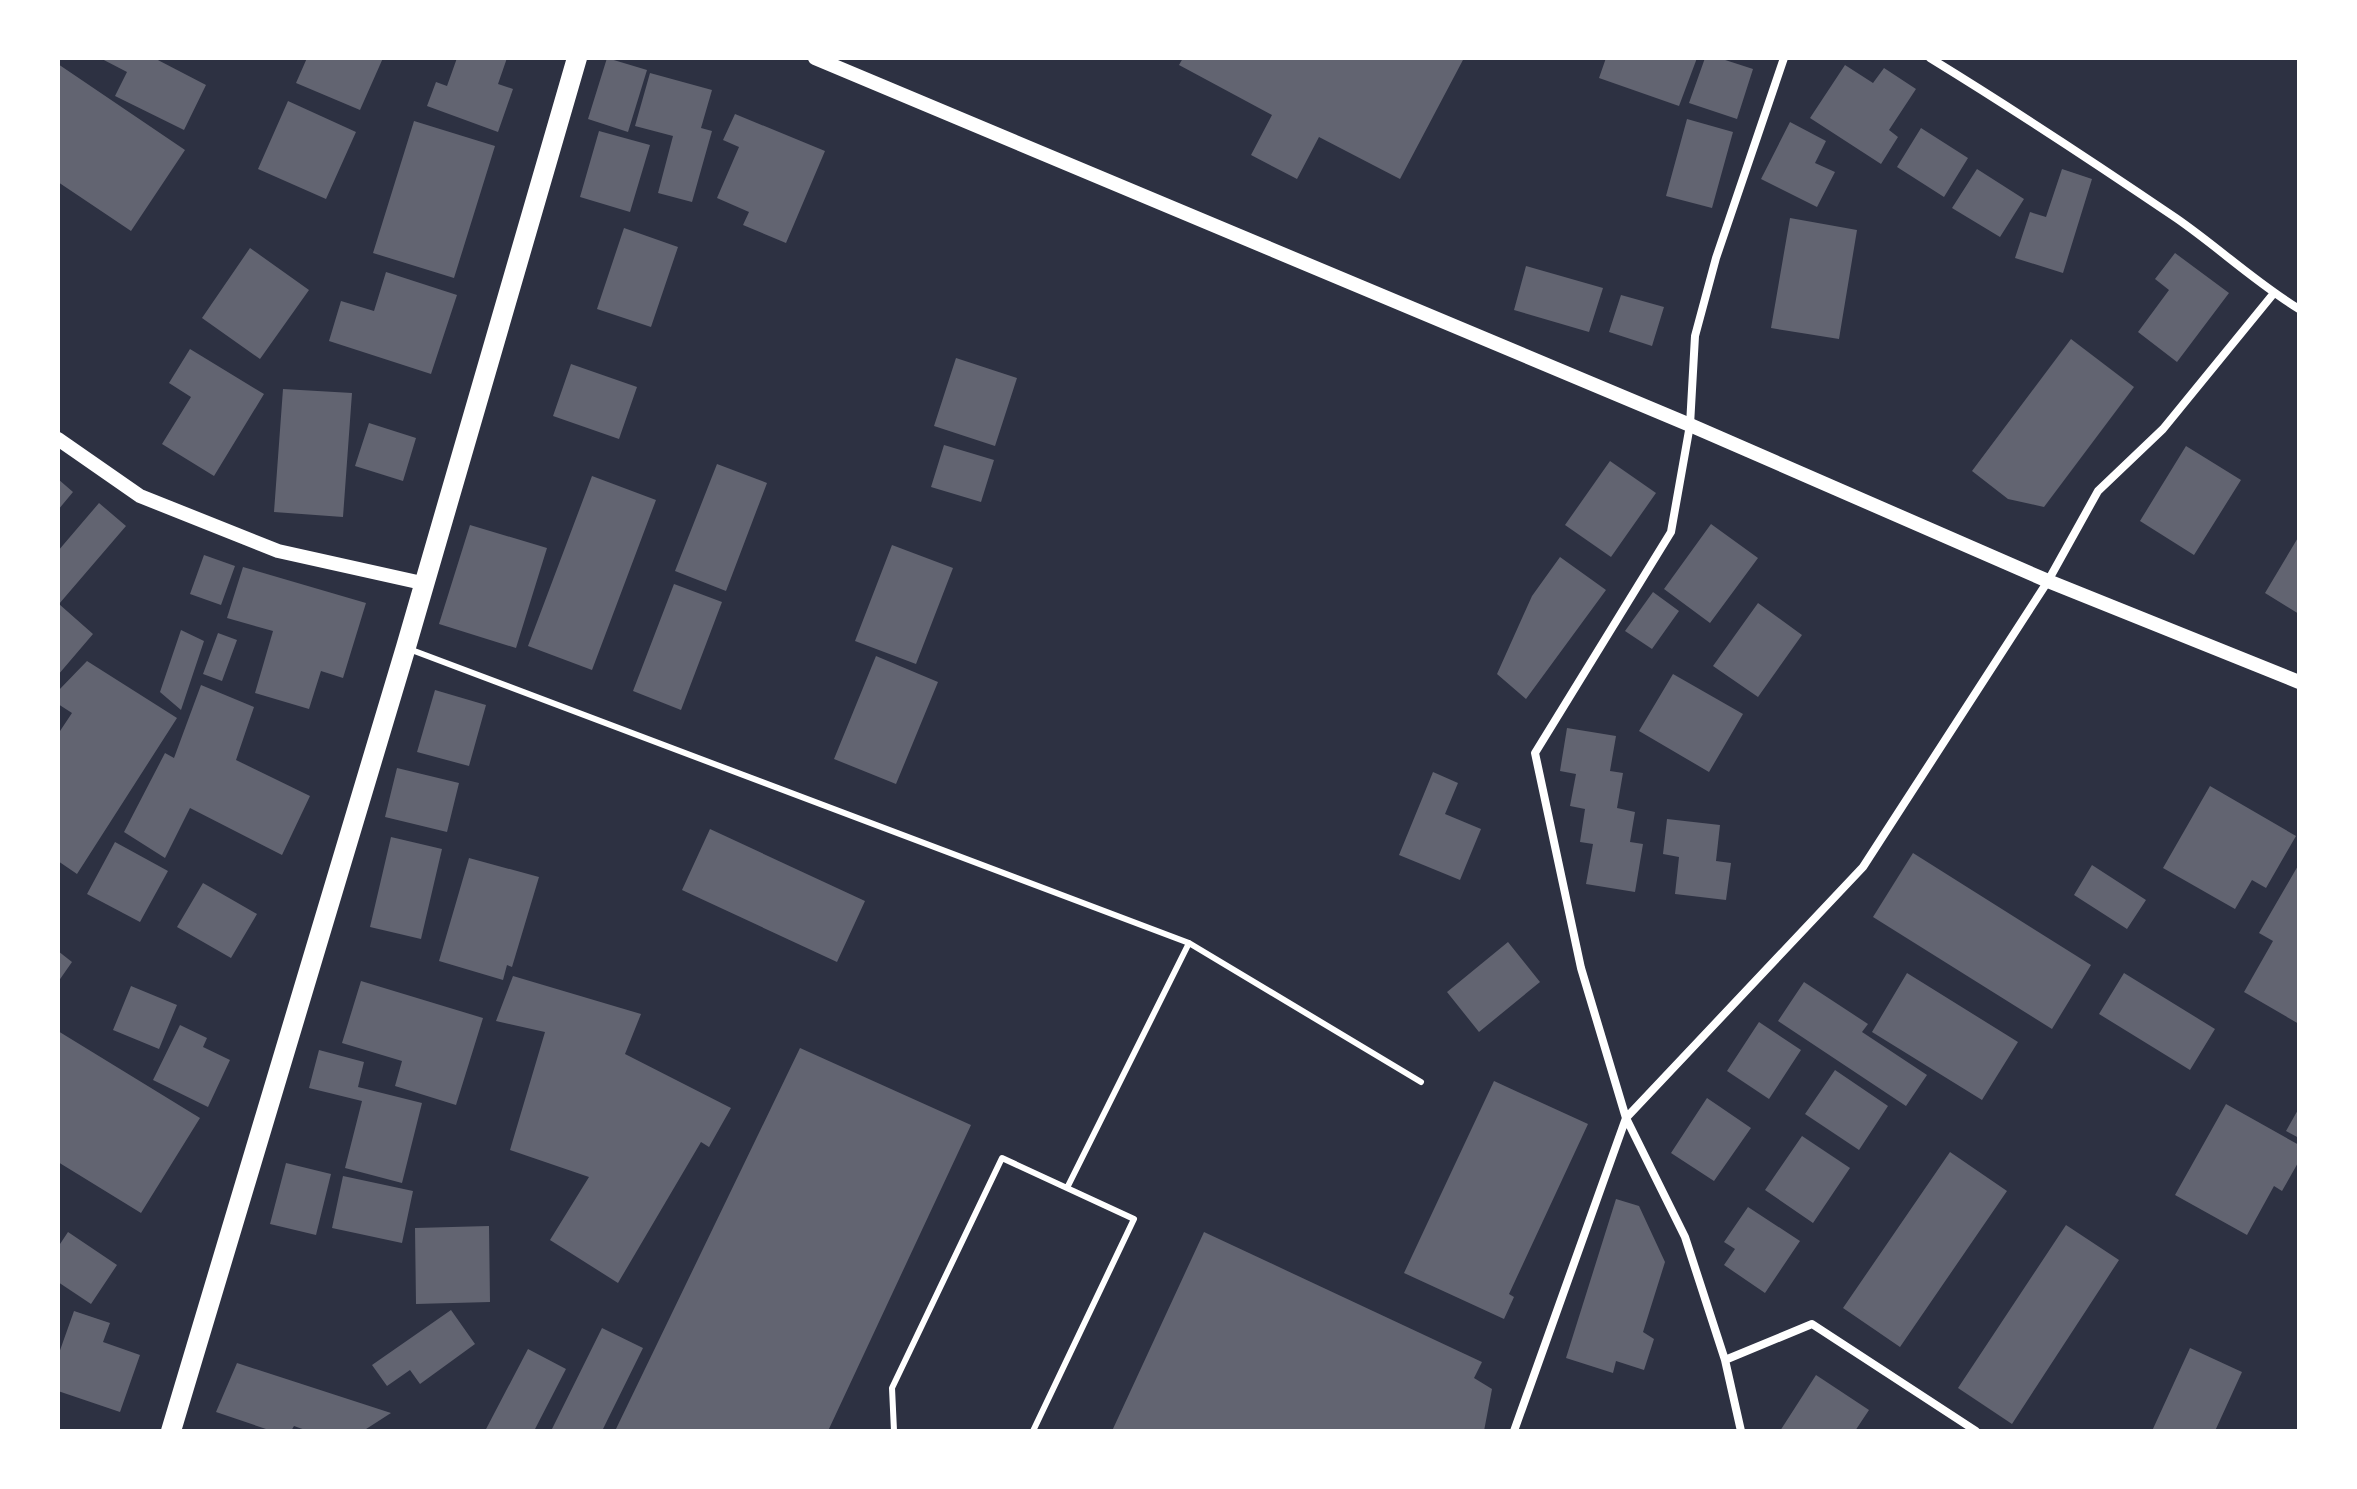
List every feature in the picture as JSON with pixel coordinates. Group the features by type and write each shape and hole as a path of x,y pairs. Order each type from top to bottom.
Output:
{"main road":[{"path":"171,1431 406,647 422,583 577,58"}],"street":[{"path":"815,58 1690,425 2048,581 2299,682"},
{"path":"1741,1431 1725,1360 1685,1237 1626,1118 1581,968 1535,753 1671,532 1690,425 1695,336 1716,258 1784,58"},
{"path":"1930,58 2029,119 2179,220 2299,309"},
{"path":"1514,1431 1626,1118 1863,867 2048,581 2098,491 2163,429 2274,293"},
{"path":"58,439 140,496 278,551 422,583"},
{"path":"1725,1360 1812,1324 1976,1431"}],"lane":[{"path":"406,647 1189,943 1421,1082"},
{"path":"1067,1188 1189,943"},
{"path":"894,1431 892,1388 1002,1158 1134,1219 1033,1431"}],"building":[{"path":"100,58 154,58 206,85 184,130 115,96 127,72"},
{"path":"307,58 383,58 360,110 296,83"},
{"path":"457,58 507,58 498,84 513,89 498,132 427,106 436,82 447,86"},
{"path":"607,58 647,70 628,132 588,119"},
{"path":"1183,58 1464,58 1400,179 1319,137 1297,179 1251,155 1272,115 1179,65"},
{"path":"1606,58 1697,58 1679,106 1599,78"},
{"path":"1705,58 1719,58 1753,69 1737,119 1689,103"},
{"path":"58,64 185,150 131,231 58,182"},
{"path":"1845,65 1873,83 1884,68 1916,89 1889,130 1898,137 1881,164 1810,118"},
{"path":"650,73 712,90 701,128 712,131 692,202 658,193 673,136 635,126"},
{"path":"288,101 356,132 326,199 258,169"},
{"path":"735,114 825,151 786,243 743,225 749,212 717,198 739,147 723,140"},
{"path":"1687,119 1733,132 1712,208 1666,196"},
{"path":"414,121 495,146 454,278 373,253"},
{"path":"1790,122 1826,141 1815,163 1835,172 1817,207 1761,179"},
{"path":"1921,128 1968,158 1944,197 1897,167"},
{"path":"599,131 650,145 630,212 580,197"},
{"path":"1977,169 2024,199 2000,237 1952,208"},
{"path":"2062,169 2092,179 2063,273 2015,258 2030,212 2046,217"},
{"path":"1790,218 1857,230 1839,339 1771,328"},
{"path":"624,228 678,247 651,327 597,309"},
{"path":"250,248 309,290 260,359 202,318"},
{"path":"2175,253 2229,293 2177,362 2138,332 2169,290 2155,279"},
{"path":"1526,266 1603,288 1589,332 1514,310"},
{"path":"386,272 457,295 431,374 329,341 341,301 374,311"},
{"path":"1621,295 1664,307 1652,346 1609,332"},
{"path":"2071,339 2134,387 2044,507 2008,499 1972,471"},
{"path":"190,349 264,394 214,476 162,444 191,397 169,383"},
{"path":"956,358 1017,378 995,446 934,426"},
{"path":"571,364 637,387 619,439 553,416"},
{"path":"283,389 352,393 343,517 274,512"},
{"path":"369,423 416,438 403,481 355,466"},
{"path":"944,445 994,460 981,502 931,487"},
{"path":"2186,446 2241,480 2194,555 2140,521"},
{"path":"1610,461 1656,493 1611,557 1565,525"},
{"path":"717,464 767,483 726,591 675,571"},
{"path":"592,476 656,500 592,670 528,646"},
{"path":"58,479 73,492 58,510"},
{"path":"99,503 126,526 59,604 93,634 58,675 58,551"},
{"path":"1711,524 1758,558 1710,623 1664,589"},
{"path":"470,525 547,548 516,648 439,624"},
{"path":"2299,536 2299,614 2265,593"},
{"path":"892,545 953,568 916,664 855,641"},
{"path":"204,555 235,566 221,605 190,594"},
{"path":"1560,557 1606,590 1526,699 1497,674 1532,596"},
{"path":"243,567 366,603 343,678 321,671 309,709 255,693 273,631 227,618"},
{"path":"674,584 722,602 681,710 633,691"},
{"path":"1653,592 1679,611 1652,649 1625,631"},
{"path":"1758,603 1802,635 1758,697 1713,666"},
{"path":"181,630 204,641 181,710 160,692"},
{"path":"218,633 237,640 222,681 203,674"},
{"path":"876,656 938,682 896,784 834,759"},
{"path":"87,661 177,718 77,874 58,861 58,734 72,713 58,704 58,691"},
{"path":"1673,674 1743,714 1709,772 1639,731"},
{"path":"201,685 254,707 236,760 310,796 282,855 190,808 165,858 124,832 165,753 174,758"},
{"path":"435,690 486,705 469,766 417,752"},
{"path":"1567,728 1616,736 1610,771 1623,773 1617,808 1635,812 1630,842 1643,844 1635,892 1586,884 1593,844 1580,842 1585,809 1570,806 1576,774 1560,771"},
{"path":"397,768 459,783 447,832 385,817"},
{"path":"1433,772 1458,783 1445,814 1481,829 1460,880 1399,855"},
{"path":"2210,786 2296,836 2266,888 2252,880 2235,909 2163,868"},
{"path":"1667,819 1720,825 1716,861 1731,863 1726,900 1675,894 1679,857 1663,854"},
{"path":"710,829 865,901 837,962 682,890"},
{"path":"391,837 442,849 421,939 370,927"},
{"path":"115,842 168,871 140,922 87,894"},
{"path":"1913,853 2091,965 2052,1029 1873,917"},
{"path":"469,858 539,877 512,967 507,965 503,980 439,961"},
{"path":"2299,864 2299,1024 2244,992 2273,941 2259,933"},
{"path":"2092,865 2146,900 2127,929 2074,895"},
{"path":"203,883 257,914 231,958 177,927"},
{"path":"1508,942 1540,982 1479,1032 1447,992"},
{"path":"58,951 72,962 58,982"},
{"path":"1907,973 2018,1042 1982,1100 1872,1032"},
{"path":"2124,973 2215,1029 2190,1070 2099,1014"},
{"path":"513,976 641,1014 625,1054 731,1108 709,1147 701,1142 618,1283 550,1240 589,1177 510,1150 545,1032 496,1021"},
{"path":"361,981 483,1018 456,1105 395,1086 402,1061 342,1043"},
{"path":"1804,982 1868,1024 1862,1032 1927,1075 1906,1106 1778,1021"},
{"path":"131,986 177,1005 159,1049 113,1030"},
{"path":"1759,1022 1801,1050 1769,1099 1727,1071"},
{"path":"180,1025 207,1038 203,1047 230,1060 208,1107 153,1080"},
{"path":"58,1031 200,1118 141,1213 58,1162"},
{"path":"800,1048 971,1125 828,1431 615,1431"},
{"path":"319,1050 364,1062 358,1087 422,1103 402,1183 345,1168 362,1101 309,1088"},
{"path":"1835,1070 1888,1106 1859,1150 1805,1114"},
{"path":"1494,1081 1588,1124 1509,1294 1514,1297 1504,1319 1404,1273"},
{"path":"1707,1098 1751,1128 1714,1181 1671,1153"},
{"path":"2226,1104 2299,1145 2299,1161 2282,1191 2274,1186 2247,1235 2175,1195"},
{"path":"2299,1108 2299,1138 2286,1131"},
{"path":"1802,1136 1850,1168 1813,1223 1765,1190"},
{"path":"1950,1152 2007,1191 1900,1347 1843,1308"},
{"path":"286,1163 331,1174 316,1235 270,1224"},
{"path":"343,1176 413,1191 402,1243 332,1228"},
{"path":"1616,1199 1639,1206 1665,1262 1643,1332 1654,1339 1644,1370 1616,1361 1613,1373 1566,1358"},
{"path":"1748,1207 1800,1241 1765,1293 1724,1265 1735,1249 1724,1242"},
{"path":"2066,1225 2119,1260 2012,1424 1958,1388"},
{"path":"489,1226 490,1302 416,1304 415,1228"},
{"path":"68,1232 117,1265 91,1304 58,1282 58,1247"},
{"path":"1204,1232 1482,1362 1474,1378 1492,1389 1484,1431 1112,1431"},
{"path":"451,1310 475,1344 420,1384 410,1370 387,1386 372,1365"},
{"path":"74,1311 110,1323 103,1342 140,1355 120,1412 58,1391 58,1356"},
{"path":"602,1328 643,1348 602,1431 551,1431"},
{"path":"2190,1348 2242,1372 2215,1431 2152,1431"},
{"path":"528,1349 566,1369 534,1431 485,1431"},
{"path":"237,1363 391,1413 363,1431 308,1431 294,1426 291,1431 272,1431 216,1412"},
{"path":"1816,1375 1869,1410 1855,1431 1780,1431"}]}
